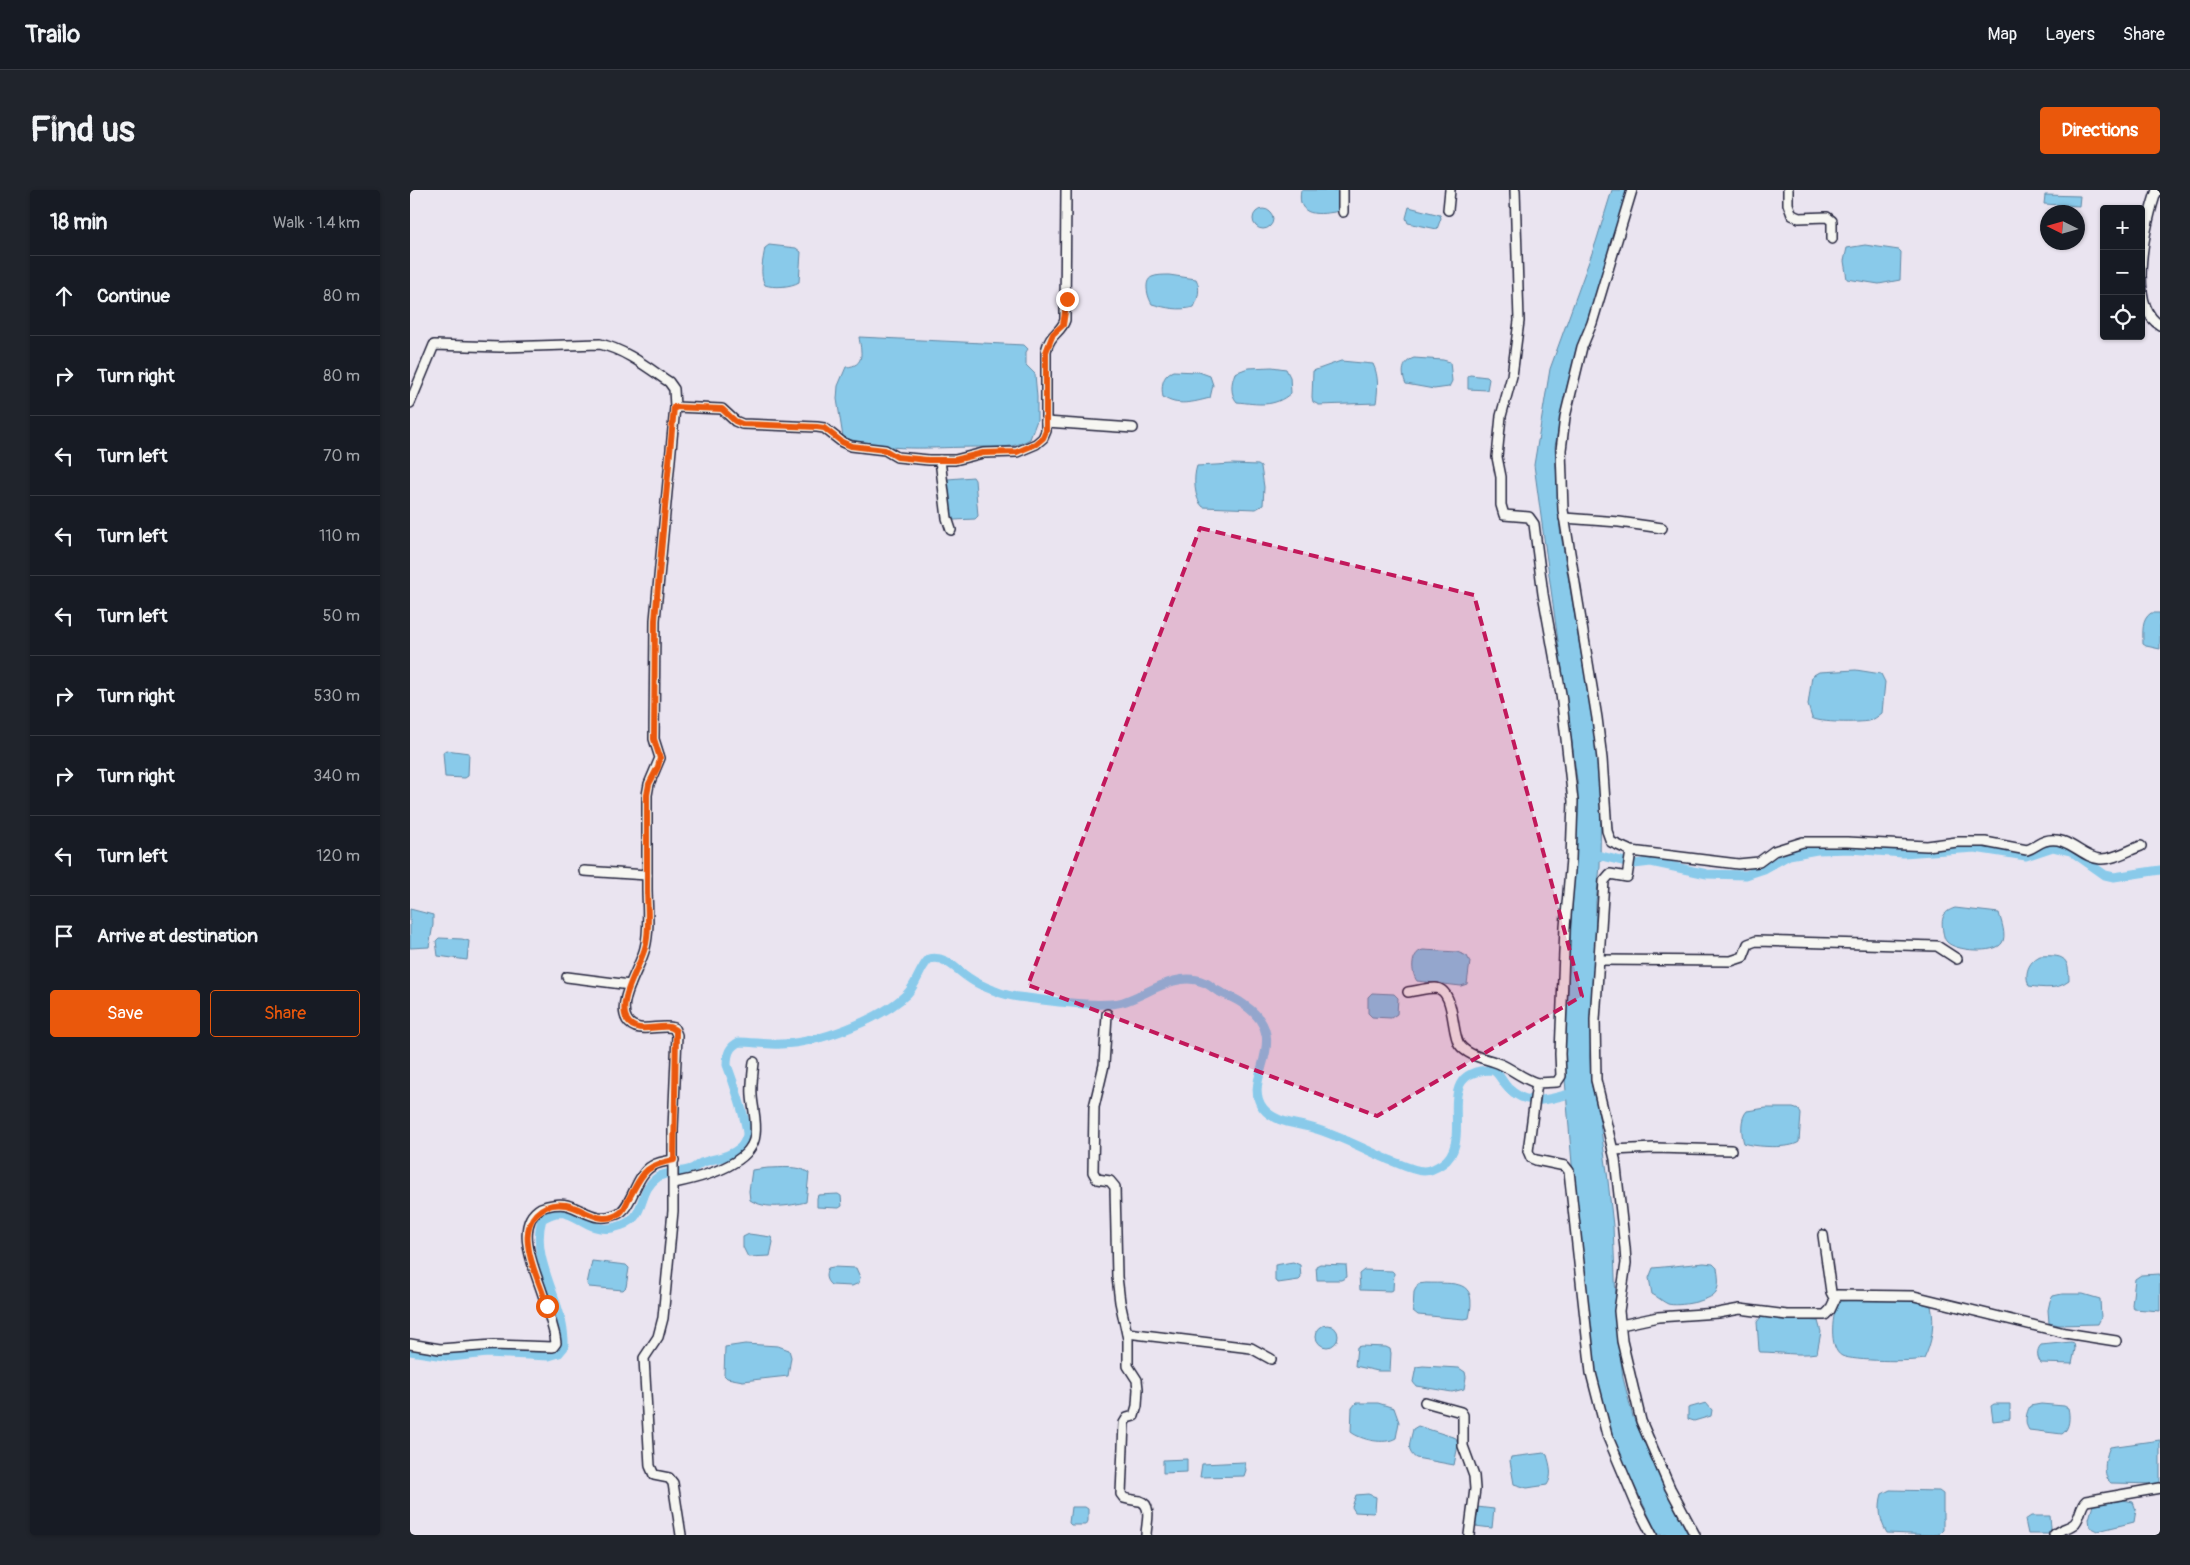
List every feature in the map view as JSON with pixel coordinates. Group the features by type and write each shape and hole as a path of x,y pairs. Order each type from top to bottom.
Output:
{"street":[{"path":"674,407 722,409 735,421 742,424 824,428 842,442 851,446 885,450 897,457 955,460 983,453 1017,452 1028,448 1043,438 1046,431 1046,352 1053,334 1063,325 1066,311 1064,241 1066,190"},
{"path":"1343,190 1343,212"},
{"path":"1448,210 1450,190"},
{"path":"1408,992 1435,988 1441,990 1448,997 1458,1043 1466,1052 1499,1064 1536,1086 1556,1082 1561,1076 1560,1054 1565,928 1574,810 1561,694 1543,594 1534,524 1529,517 1504,515 1501,505 1501,477 1497,457 1498,434 1512,376 1518,321 1515,190"},
{"path":"1632,190 1592,323 1582,347 1565,417 1560,469 1564,518 1595,702 1602,759 1607,831 1611,842 1631,853 1738,864 1759,862 1774,851 1803,842 1927,846 1957,842 1985,842 2028,850 2043,841 2056,841 2067,843 2099,859 2106,859 2141,846"},
{"path":"1788,190 1788,204 1792,215 1799,218 1827,217 1832,221 1832,239"},
{"path":"2157,190 2149,214 2142,281 2148,313 2160,324"},
{"path":"410,403 434,345 500,347 589,344 614,347 669,382 674,389 655,620 654,739 660,758 658,767 649,784 647,795 647,943 625,1001 628,1020 641,1028 669,1026 676,1031 674,1181 663,1318 658,1337 646,1353 644,1366 651,1471 654,1475 669,1478 673,1483 681,1535"},
{"path":"1046,422 1133,428"},
{"path":"940,460 948,518 952,530"},
{"path":"1564,518 1619,522 1662,528"},
{"path":"1631,853 1627,877 1610,874 1604,881 1595,1020 1596,1080 1613,1150 1625,1248 1626,1263 1619,1311 1622,1341 1641,1421 1670,1488 1695,1535"},
{"path":"584,871 647,875"},
{"path":"1599,960 1730,961 1743,957 1748,944 1756,941 1936,946 1957,959"},
{"path":"568,976 630,985"},
{"path":"1107,1014 1104,1065 1094,1107 1094,1172 1097,1178 1110,1181 1115,1188 1117,1277 1127,1333 1128,1366 1137,1380 1138,1388 1136,1412 1124,1423 1122,1494 1124,1498 1142,1502 1146,1505 1148,1510 1146,1535"},
{"path":"674,1181 719,1170 732,1163 752,1146 755,1135 752,1094 754,1062"},
{"path":"1536,1086 1528,1146 1529,1155 1536,1160 1565,1166 1570,1176 1570,1196 1590,1373 1607,1435 1637,1506 1652,1535"},
{"path":"1613,1150 1654,1148 1731,1150"},
{"path":"410,1344 440,1349 492,1345 553,1347 556,1343 555,1336 543,1293 531,1262 528,1244 529,1227 534,1215 547,1206 564,1205 596,1218 616,1215 623,1210 645,1171 651,1166 674,1162"},
{"path":"1823,1235 1831,1292 1834,1298"},
{"path":"1621,1325 1658,1317 1718,1313 1740,1309 1787,1315 1824,1315 1830,1310 1837,1295 1914,1296 2065,1333 2116,1341"},
{"path":"1127,1333 1251,1348 1271,1359"},
{"path":"1425,1402 1463,1414 1464,1446 1474,1476 1475,1489 1469,1535"},
{"path":"2054,1535 2059,1529 2075,1524 2082,1504 2086,1501 2160,1488"}],"highlighted area":[{"path":"1200,528 1474,595 1582,996 1377,1116 1028,985"}],"water":[{"path":"1301,190 1340,190 1340,211 1317,213 1306,210 1302,206 1300,199"},
{"path":"1612,190 1631,190 1591,322 1577,354 1567,387 1555,446 1560,529 1581,653 1592,702 1601,776 1600,867 1596,901 1595,978 1590,1056 1591,1082 1598,1109 1613,1226 1617,1328 1623,1378 1633,1417 1688,1535 1658,1535 1605,1424 1587,1345 1564,1067 1578,787 1534,465 1550,369 1596,242"},
{"path":"2045,195 2080,196 2079,205 2044,204"},
{"path":"1409,207 1440,215 1441,218 1437,229 1408,223 1406,218"},
{"path":"1263,209 1270,212 1273,219 1270,226 1263,229 1256,226 1253,219 1256,212"},
{"path":"769,245 796,248 801,252 799,282 782,286 765,285 762,267 765,248"},
{"path":"1865,245 1899,250 1901,252 1900,280 1879,284 1847,279 1844,261 1847,248"},
{"path":"1169,275 1196,279 1198,293 1194,307 1173,309 1152,304 1147,290 1149,279 1156,276"},
{"path":"859,337 1024,345 1028,349 1026,352 1026,365 1035,374 1037,397 1037,420 1030,439 1005,447 910,448 876,445 843,437 837,399 838,386 846,367 857,364 861,357"},
{"path":"1414,358 1450,362 1452,381 1449,387 1434,389 1406,384 1403,376 1404,368 1407,362"},
{"path":"1341,361 1373,364 1378,383 1376,403 1319,405 1313,402 1313,371"},
{"path":"1272,367 1286,369 1290,377 1291,393 1285,398 1266,404 1237,402 1232,388 1235,373 1248,368"},
{"path":"1173,371 1199,372 1210,376 1213,385 1210,398 1180,403 1163,397 1164,378"},
{"path":"1468,376 1487,377 1489,379 1487,390 1468,389"},
{"path":"1258,465 1261,467 1264,487 1263,505 1256,509 1203,507 1198,499 1195,488 1197,466"},
{"path":"973,477 975,480 978,516 975,519 954,520 951,517 948,479"},
{"path":"2151,613 2160,613 2160,649 2143,644 2144,623"},
{"path":"1856,670 1881,674 1885,682 1882,713 1872,720 1863,722 1830,722 1812,718 1808,705 1812,676 1819,672"},
{"path":"446,750 469,753 468,776 465,778 445,777 443,752"},
{"path":"1955,908 1999,913 2004,933 2002,943 1992,949 1984,950 1958,948 1951,945 1945,939 1942,920 1947,912"},
{"path":"410,909 433,915 429,947 410,948"},
{"path":"439,938 469,941 467,960 438,956 436,941"},
{"path":"1423,950 1457,952 1467,956 1470,962 1467,984 1461,986 1417,981 1413,964 1416,955"},
{"path":"2040,956 2054,956 2063,959 2068,966 2069,981 2055,987 2029,986 2028,969"},
{"path":"1372,993 1394,994 1398,998 1397,1014 1391,1018 1372,1017 1368,1013 1368,997"},
{"path":"1766,1108 1793,1108 1799,1110 1801,1114 1799,1142 1788,1146 1772,1147 1744,1143 1742,1126 1745,1114 1747,1111"},
{"path":"795,1168 809,1173 806,1202 785,1206 770,1206 750,1200 749,1191 752,1170"},
{"path":"838,1194 841,1196 842,1206 839,1208 817,1207 818,1195"},
{"path":"749,1234 771,1237 773,1242 770,1256 748,1257 743,1247 743,1237"},
{"path":"592,1261 626,1265 629,1268 626,1287 623,1290 589,1287 587,1284"},
{"path":"1293,1262 1300,1265 1301,1278 1299,1280 1278,1283 1275,1281 1275,1265"},
{"path":"1704,1263 1713,1264 1717,1268 1718,1286 1716,1292 1708,1298 1673,1305 1652,1294 1649,1278 1653,1268"},
{"path":"1320,1264 1346,1265 1347,1277 1341,1280 1317,1280 1316,1266"},
{"path":"828,1268 856,1268 860,1277 859,1283 852,1286 831,1285 826,1275"},
{"path":"1364,1270 1392,1271 1394,1273 1393,1290 1360,1290 1359,1274"},
{"path":"2160,1274 2160,1311 2134,1309 2132,1305 2135,1279 2141,1275"},
{"path":"1418,1284 1455,1284 1467,1290 1471,1305 1469,1318 1418,1315 1413,1311 1414,1292"},
{"path":"2083,1294 2100,1299 2101,1318 2098,1324 2059,1325 2049,1323 2048,1310 2050,1301 2053,1296"},
{"path":"1872,1299 1915,1300 1931,1306 1932,1333 1924,1359 1869,1360 1848,1358 1838,1352 1833,1338 1833,1321 1839,1301"},
{"path":"1761,1317 1818,1321 1821,1332 1817,1353 1760,1352 1757,1322"},
{"path":"1327,1325 1335,1328 1338,1336 1335,1344 1327,1347 1319,1344 1316,1336 1319,1328"},
{"path":"2074,1343 2075,1349 2072,1364 2041,1363 2038,1352 2041,1345"},
{"path":"745,1344 778,1346 789,1350 791,1357 788,1376 743,1381 727,1378 724,1375 725,1347"},
{"path":"1357,1347 1386,1347 1390,1349 1390,1371 1378,1371 1355,1366"},
{"path":"1416,1367 1459,1368 1465,1372 1464,1389 1452,1392 1416,1386 1413,1382"},
{"path":"1356,1403 1378,1403 1394,1408 1399,1422 1396,1438 1386,1441 1373,1441 1351,1432 1352,1408"},
{"path":"1706,1403 1712,1410 1711,1416 1694,1421 1688,1419 1688,1408"},
{"path":"1994,1404 2010,1404 2010,1419 1993,1421 1991,1406"},
{"path":"2041,1404 2068,1408 2068,1426 2065,1432 2062,1434 2029,1430 2026,1421 2030,1406"},
{"path":"1418,1426 1456,1438 1458,1445 1454,1465 1416,1458 1413,1455 1410,1449 1410,1441 1413,1429"},
{"path":"2160,1440 2160,1484 2111,1483 2108,1480 2105,1466 2110,1447"},
{"path":"1544,1453 1547,1455 1550,1470 1550,1478 1547,1485 1527,1488 1514,1484 1511,1457"},
{"path":"1187,1459 1187,1472 1163,1473 1163,1460"},
{"path":"1244,1462 1246,1470 1244,1476 1200,1477 1202,1464"},
{"path":"1890,1490 1939,1491 1943,1494 1943,1530 1939,1534 1932,1535 1887,1533 1881,1519 1880,1504 1882,1494"},
{"path":"1368,1494 1376,1497 1375,1511 1373,1513 1355,1512 1352,1507 1356,1495"},
{"path":"2123,1500 2133,1502 2136,1510 2134,1522 2098,1531 2090,1527 2089,1519 2093,1505"},
{"path":"1071,1507 1085,1507 1088,1509 1086,1525 1071,1525 1069,1523"},
{"path":"1477,1507 1494,1509 1492,1528 1475,1526"},
{"path":"2031,1516 2050,1516 2050,1534 2028,1534 2025,1520"}],"waterway":[{"path":"1589,853 1634,864 1651,862 1707,874 1746,875 1764,869 1789,855 1817,850 1850,849 1903,853 1975,848 2026,856 2053,847 2071,851 2105,875 2114,877 2160,870"},
{"path":"410,1351 451,1357 487,1353 549,1356 559,1353 564,1347 563,1331 560,1314 540,1251 539,1235 542,1219 552,1214 561,1213 569,1214 592,1226 601,1228 612,1228 624,1224 637,1213 646,1191 658,1177 692,1169 701,1163 726,1156 740,1148 747,1135 736,1089 727,1065 728,1054 733,1046 739,1042 796,1043 830,1035 865,1021 881,1013 907,994 929,959 935,958 946,961 975,982 1010,996 1076,1003 1114,1004 1123,1002 1173,981 1183,979 1193,979 1208,984 1243,1004 1258,1017 1265,1031 1267,1044 1258,1084 1258,1096 1267,1113 1284,1121 1329,1133 1415,1170 1433,1169 1442,1164 1452,1153 1456,1139 1457,1093 1462,1081 1473,1073 1493,1070 1508,1088 1525,1099 1541,1100 1576,1093"}],"route":[{"path":"547,1306 531,1262 527,1238 531,1219 537,1211 547,1206 567,1205 596,1218 616,1215 623,1210 645,1171 651,1166 674,1160 676,1031 669,1026 641,1028 633,1025 628,1020 625,1012 627,993 647,943 647,795 649,784 653,773 658,767 660,758 658,747 654,742 655,620 674,407 722,409 739,424 824,428 842,442 851,446 885,450 897,457 955,460 983,453 1017,452 1036,444 1043,438 1046,431 1046,352 1050,339 1063,325 1065,320 1067,299"}]}
